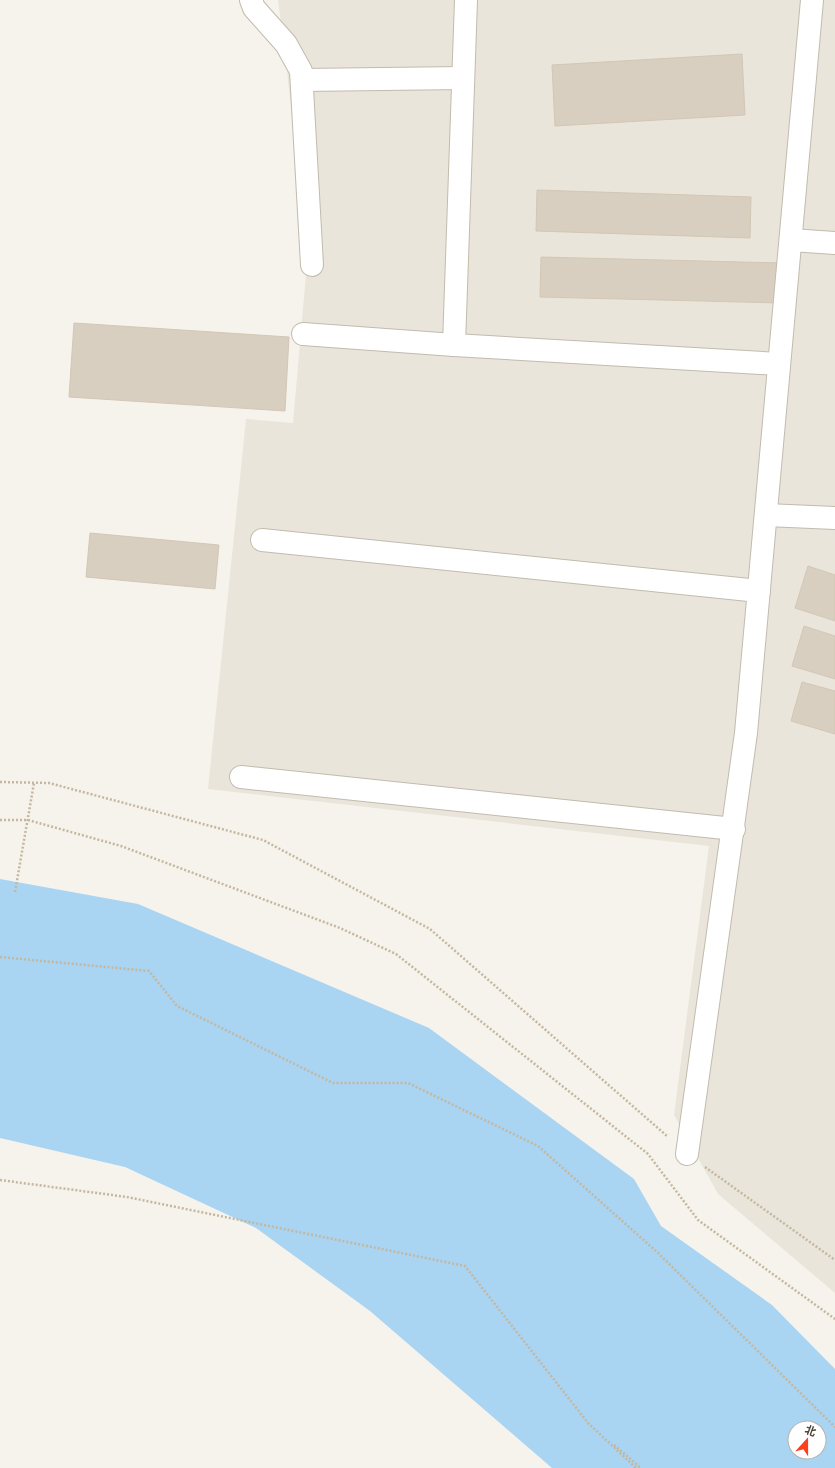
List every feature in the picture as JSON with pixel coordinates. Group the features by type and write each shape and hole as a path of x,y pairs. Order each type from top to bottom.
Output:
{"street":[{"path":"251,0 254,8 286,44 301,71 312,265"},
{"path":"454,345 466,0"},
{"path":"687,1154 734,828 746,733 812,0"},
{"path":"302,80 463,78"},
{"path":"790,240 835,243"},
{"path":"303,334 454,345 779,364"},
{"path":"766,515 835,518"},
{"path":"262,540 759,591"},
{"path":"241,777 734,828"}],"path":[{"path":"0,782 49,783 263,840 430,929 687,1154 835,1260"},
{"path":"15,892 34,783"},
{"path":"0,820 28,820 121,846 340,928 396,954 648,1154 698,1220 835,1319"},
{"path":"0,957 149,971 176,1006 333,1083 408,1083 538,1146 657,1252 835,1427"},
{"path":"0,1180 127,1197 465,1266 588,1423 636,1468"},
{"path":"588,1423 641,1468"}],"shaded area":[{"path":"278,0 835,0 835,1293 718,1194 674,1115 709,846 208,789 246,419 293,423 307,263 287,70"}],"water":[{"path":"0,879 138,904 429,1028 634,1179 661,1226 772,1305 835,1369 835,1468 552,1468 370,1311 256,1228 125,1167 0,1138"}],"building":[{"path":"742,54 745,115 555,126 552,65"},
{"path":"537,190 751,197 750,238 536,231"},
{"path":"541,257 782,263 781,303 540,297"},
{"path":"74,323 289,337 285,411 69,397"},
{"path":"90,533 219,545 215,589 86,577"},
{"path":"808,566 835,575 835,621 795,608"},
{"path":"804,626 835,636 835,679 792,666"},
{"path":"802,682 835,691 835,734 791,721"}]}
